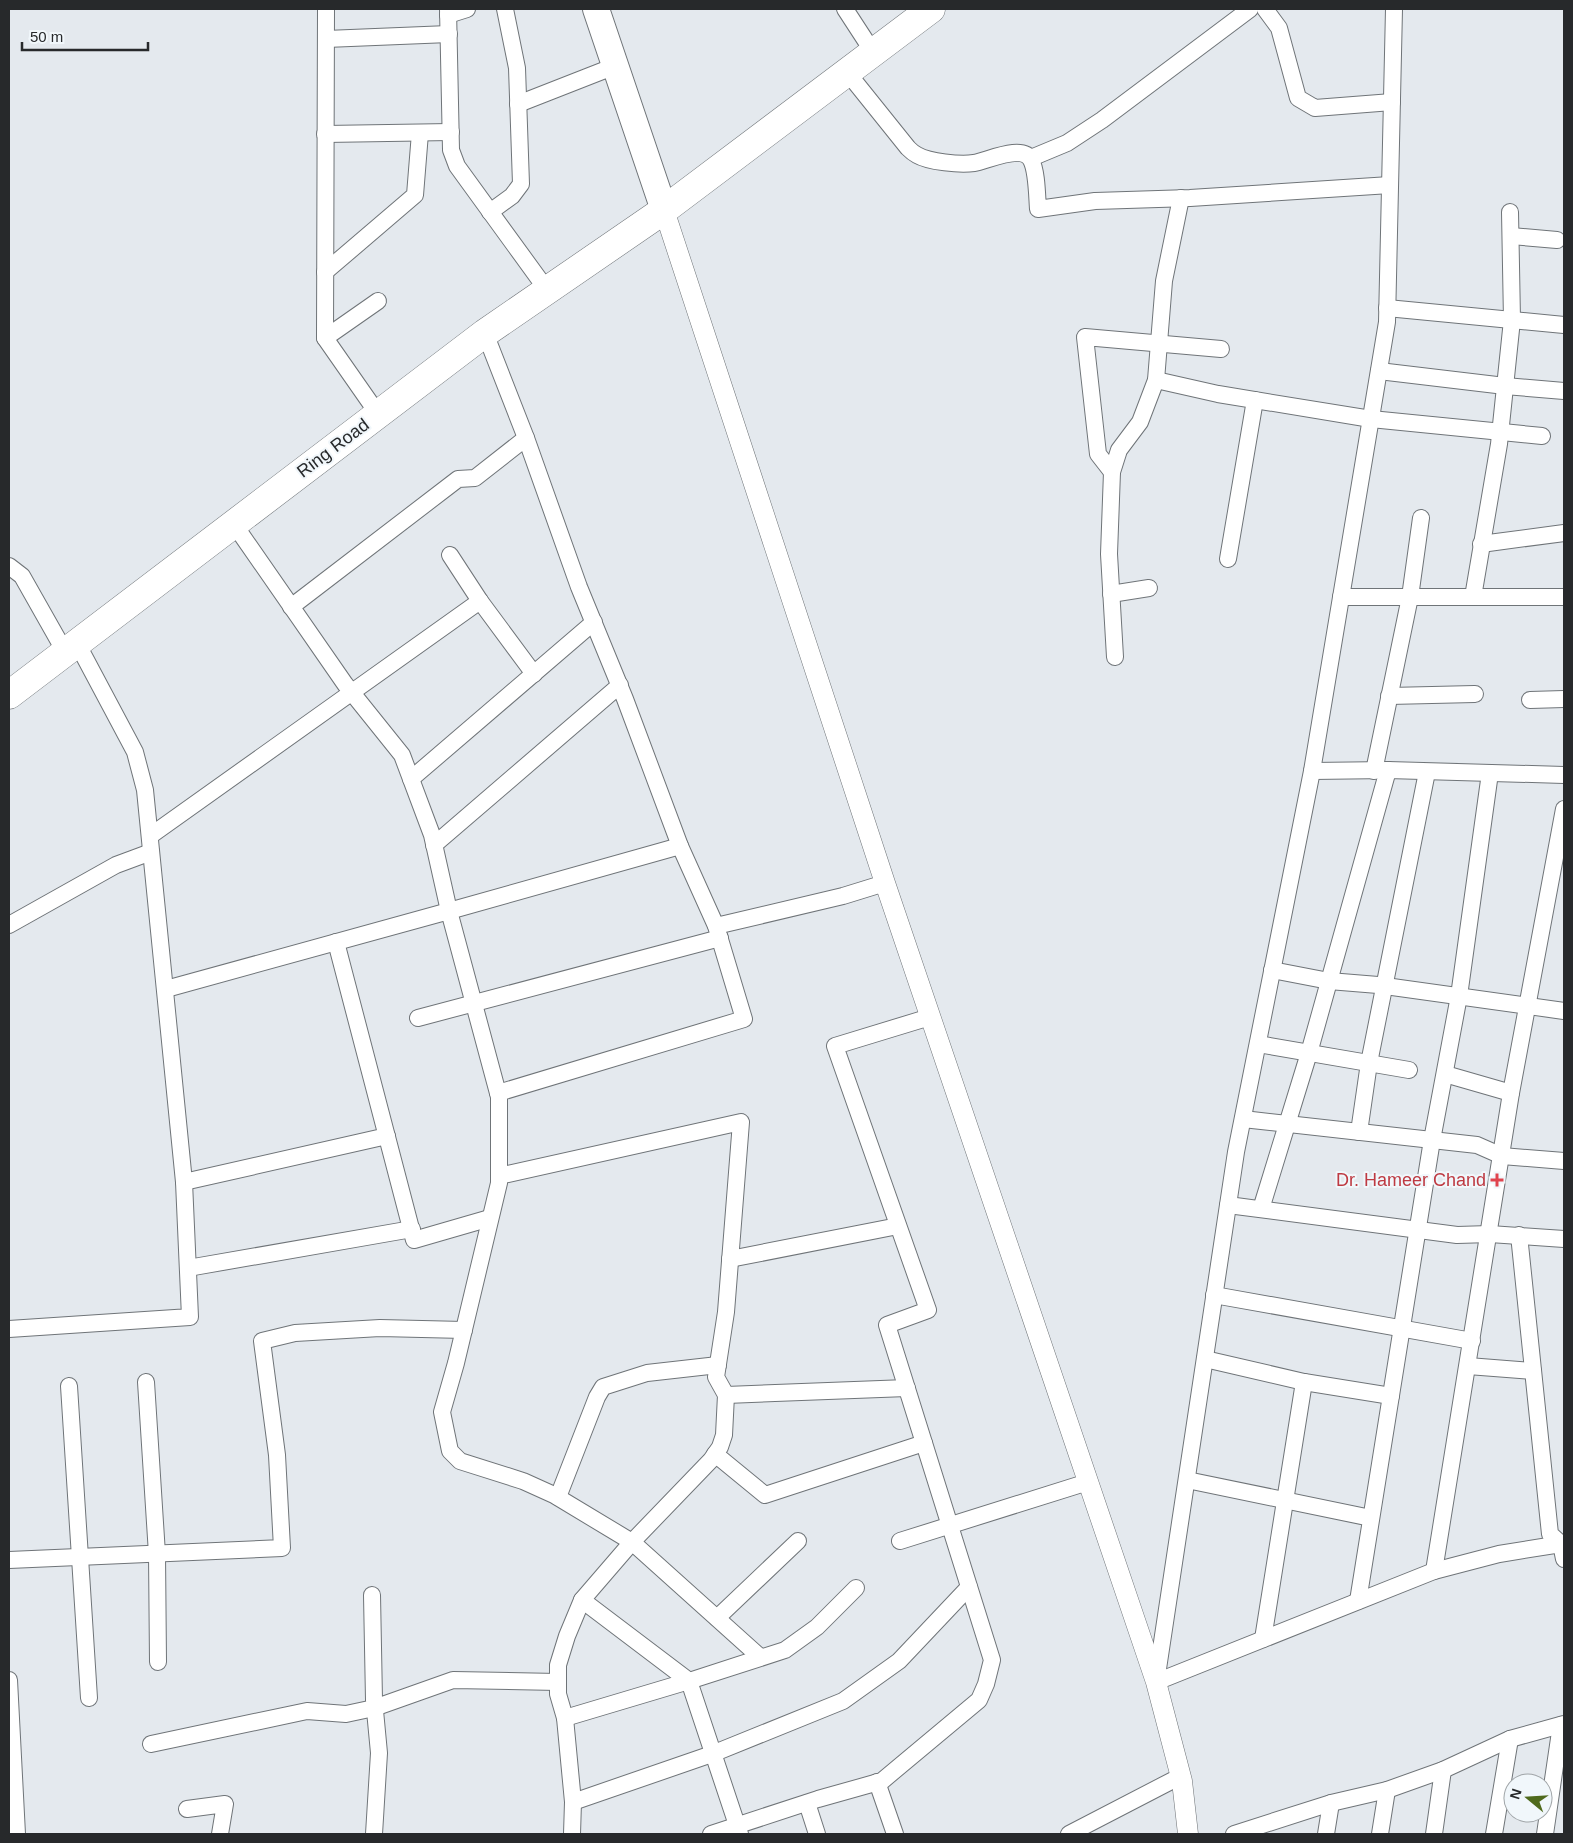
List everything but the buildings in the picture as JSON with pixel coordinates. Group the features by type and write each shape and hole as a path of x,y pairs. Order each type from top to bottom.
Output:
{"highway":[{"name":"Ring Road","path":"9,695 485,333 664,210 931,9"}],"main road":[{"path":"596,9 664,210"}],"street":[{"path":"326,9 325,338 378,414"},
{"path":"468,9 448,12 451,150 457,166 547,290"},
{"path":"490,212 512,196 521,184 517,68 505,9"},
{"path":"845,9 873,52"},
{"path":"1031,158 1067,143 1102,120 1250,9"},
{"path":"1265,9 1280,28 1298,98 1314,108 1392,102"},
{"path":"1156,1682 1228,1205 1243,1119 1312,770 1387,322 1394,9"},
{"path":"326,39 449,34"},
{"path":"518,104 615,66"},
{"path":"847,72 908,148 918,156 953,163 974,163 1006,153 1021,152 1031,158 1038,209 1095,201 1390,186"},
{"path":"325,272 415,195 420,132"},
{"path":"325,134 451,132"},
{"path":"1115,657 1109,554 1112,472 1119,450 1140,422 1156,380 1164,282 1181,198"},
{"path":"664,210 885,883 1156,1682 1181,1776 1188,1834"},
{"path":"1473,597 1500,432 1512,320 1510,212"},
{"path":"1511,236 1557,240"},
{"path":"325,338 378,301"},
{"path":"1387,308 1564,325"},
{"path":"485,333 526,438 579,587 620,685 680,846 718,932 744,1019 498,1093"},
{"path":"1112,472 1098,454 1084,336 1221,350"},
{"path":"1379,371 1564,391"},
{"path":"1156,380 1218,394 1371,418 1542,436"},
{"path":"1228,559 1254,400"},
{"path":"291,607 458,479 475,478 526,438"},
{"path":"1261,1209 1329,981 1381,770 1389,696 1410,597 1421,518"},
{"path":"234,524 352,692 402,755 432,836 449,911 499,1097 499,1183 456,1364 442,1412 450,1451 460,1461 523,1481 558,1497 632,1542 760,1657"},
{"path":"1482,544 1564,533"},
{"path":"450,555 480,601 534,674"},
{"path":"9,566 22,576 71,648 135,752 145,790 184,1182 190,1316 9,1329"},
{"path":"1111,594 1149,588"},
{"path":"1341,597 1564,597"},
{"path":"9,925 151,844 352,692 480,601"},
{"path":"410,779 594,622"},
{"path":"434,846 620,685"},
{"path":"1389,696 1475,694"},
{"path":"1530,700 1564,699"},
{"path":"1312,770 1490,772 1564,775"},
{"path":"1360,1132 1369,1063 1427,772"},
{"path":"1358,1601 1432,1140 1459,996 1490,772"},
{"path":"1434,1571 1490,1234 1511,1093 1564,809"},
{"path":"166,989 680,846"},
{"path":"418,1018 885,883"},
{"path":"336,942 414,1240 490,1218"},
{"path":"1272,970 1329,981 1384,986 1564,1011"},
{"path":"711,1834 738,1830 807,1803 882,1781 979,1700 986,1684 992,1660 887,1325 928,1310 835,1046 930,1017"},
{"path":"1258,1044 1409,1070"},
{"path":"1444,1074 1511,1093"},
{"path":"1243,1119 1477,1145 1502,1156 1564,1161"},
{"path":"499,1176 740,1122 726,1312 716,1377 726,1395 724,1435 720,1447 715,1454 632,1542 582,1600 567,1636 558,1665 558,1694 565,1718 573,1802 572,1834"},
{"path":"184,1182 387,1136"},
{"path":"1228,1205 1457,1235 1519,1235 1564,1239"},
{"path":"730,1259 898,1226"},
{"path":"188,1268 412,1229"},
{"path":"1519,1235 1550,1534 1562,1551"},
{"path":"1214,1295 1472,1341"},
{"path":"9,1560 282,1548 277,1455 262,1341 295,1333 380,1328 464,1330"},
{"path":"1205,1360 1304,1382 1391,1396"},
{"path":"558,1497 597,1397 604,1387 647,1372 718,1366"},
{"path":"1468,1366 1533,1371"},
{"path":"146,1382 158,1554 158,1662"},
{"path":"1263,1639 1304,1382"},
{"path":"69,1386 89,1698"},
{"path":"726,1395 907,1388"},
{"path":"715,1454 765,1495 924,1443"},
{"path":"1187,1480 1371,1518"},
{"path":"900,1541 1088,1482"},
{"path":"717,1618 798,1541"},
{"path":"1156,1682 1434,1571 1499,1554 1562,1551"},
{"path":"573,1802 712,1754 843,1701 899,1661 969,1587"},
{"path":"565,1718 785,1650 809,1632 856,1588"},
{"path":"372,1595 374,1708 379,1753 374,1834"},
{"path":"582,1600 689,1681 738,1830"},
{"path":"9,1680 17,1834"},
{"path":"151,1744 307,1711 346,1714 374,1708 453,1680 558,1682"},
{"path":"1234,1834 1266,1829 1331,1803 1387,1790 1443,1770 1510,1739 1563,1725 1545,1834"},
{"path":"1494,1834 1510,1739"},
{"path":"1434,1834 1443,1770"},
{"path":"1069,1834 1181,1776"},
{"path":"877,1782 895,1834"},
{"path":"1380,1834 1387,1790"},
{"path":"807,1803 817,1834"},
{"path":"1326,1834 1331,1803"},
{"path":"187,1810 225,1804 220,1834"}],"place":[{"name":"Dr. Hameer Chand","path":"1497,1180"}]}
